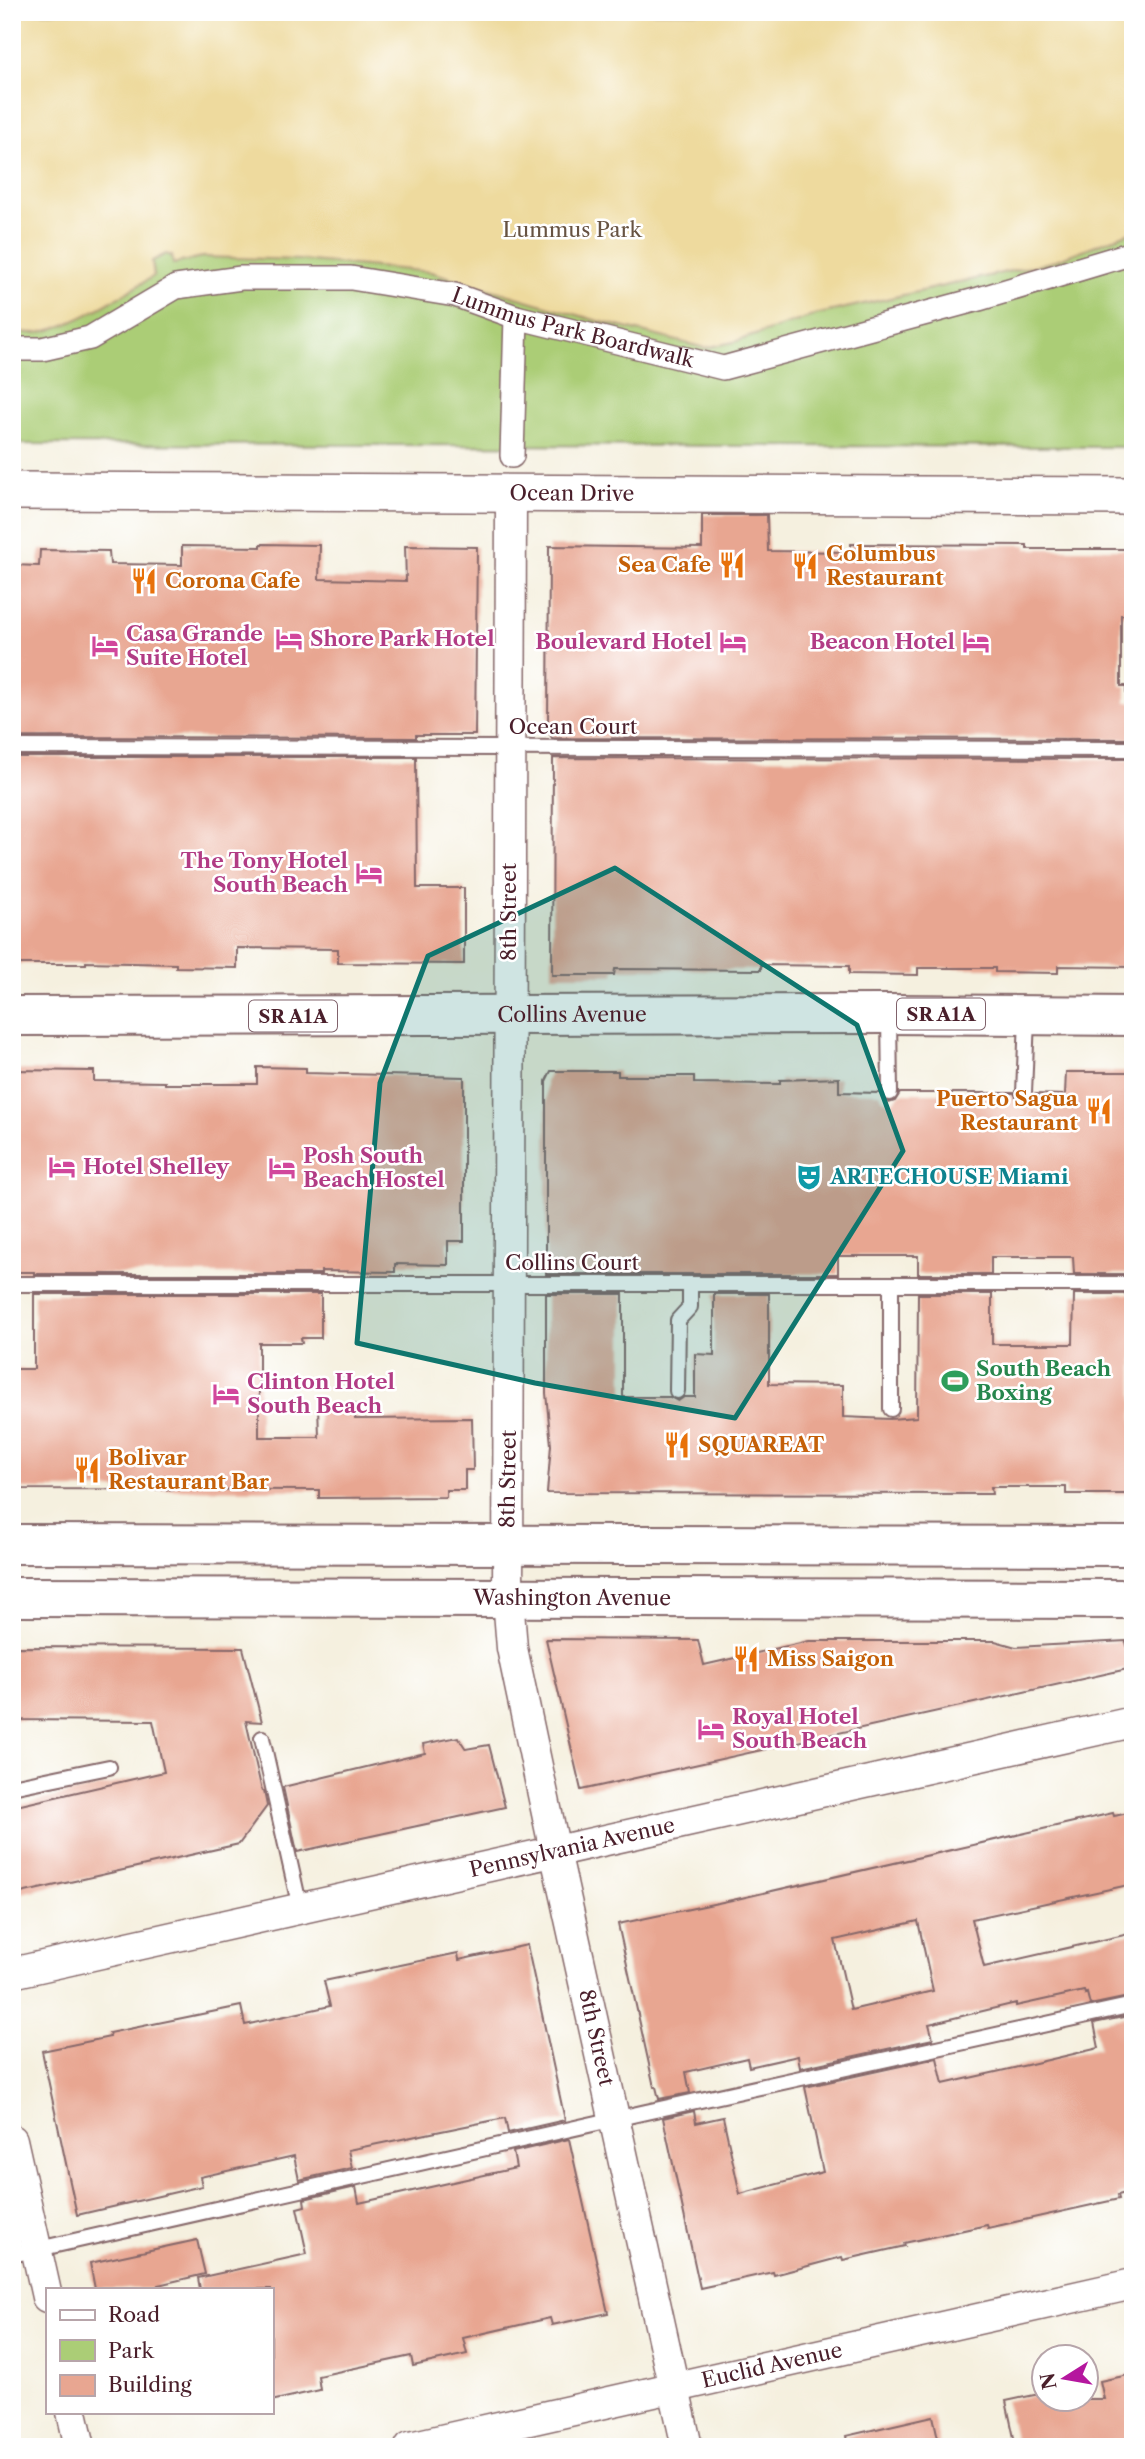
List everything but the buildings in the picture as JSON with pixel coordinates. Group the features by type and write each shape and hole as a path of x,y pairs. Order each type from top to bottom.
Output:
{"main road":[{"name":"Collins Avenue","path":"12,1016 890,1013 1133,1016"},
{"path":"12,1545 1133,1546"},
{"name":"Washington Avenue","path":"12,1597 1133,1599"}],"street":[{"name":"Lummus Park Boardwalk","path":"12,349 42,349 90,338 176,288 241,278 351,278 455,295 516,317 723,368 979,299 1133,253"},
{"path":"512,456 516,317"},
{"name":"Ocean Drive","path":"12,491 1133,496"},
{"name":"8th Street","path":"511,493 507,1545 512,1647 613,2119 687,2447"},
{"name":"Pennsylvania Avenue","path":"12,1973 1133,1722"},
{"path":"12,2140 24,2252 46,2295"},
{"name":"Euclid Avenue","path":"410,2447 1133,2284"},
{"path":"72,2414 80,2447"}],"lane":[{"name":"Ocean Court","path":"12,747 1133,749"},
{"path":"890,1013 890,1093"},
{"path":"1024,1093 1027,1014"},
{"name":"Collins Court","path":"12,1284 1133,1284"},
{"path":"677,1391 678,1320 690,1307 690,1284"},
{"path":"891,1284 891,1409"},
{"path":"262,1738 300,1908"},
{"path":"12,1787 110,1767"},
{"path":"24,2252 1133,2005"}],"highlighted area":[{"path":"615,868 857,1025 903,1151 735,1418 535,1383 357,1343 380,1083 428,956"}],"green space":[{"name":"Lummus Park","path":"12,12 1133,12 1133,447 12,444"}],"sand":[{"name":"Lummus Park","path":"12,12 1133,12 1133,231 1051,262 819,314 734,342 705,348 598,321 431,272 299,260 202,257 173,264 172,256 166,254 152,261 154,276 79,318 34,333 12,331"}],"place":[{"name":"Sea Cafe","path":"732,565"},
{"name":"Columbus Restaurant","path":"805,566"},
{"name":"Corona Cafe","path":"144,581"},
{"name":"Shore Park Hotel","path":"289,639"},
{"name":"Boulevard Hotel","path":"733,642"},
{"name":"Beacon Hotel","path":"976,642"},
{"name":"Casa Grande Suite Hotel","path":"105,646"},
{"name":"The Tony Hotel South Beach","path":"369,873"},
{"name":"Puerto Sagua Restaurant","path":"1099,1111"},
{"name":"Hotel Shelley","path":"62,1167"},
{"name":"Posh South Beach Hostel","path":"282,1168"},
{"name":"ARTECHOUSE Miami","path":"809,1177"},
{"name":"South Beach Boxing","path":"955,1381"},
{"name":"Clinton Hotel South Beach","path":"226,1394"},
{"name":"SQUAREAT","path":"677,1445"},
{"name":"Bolivar Restaurant Bar","path":"87,1470"},
{"name":"Miss Saigon","path":"746,1659"},
{"name":"Royal Hotel South Beach","path":"711,1729"}]}
